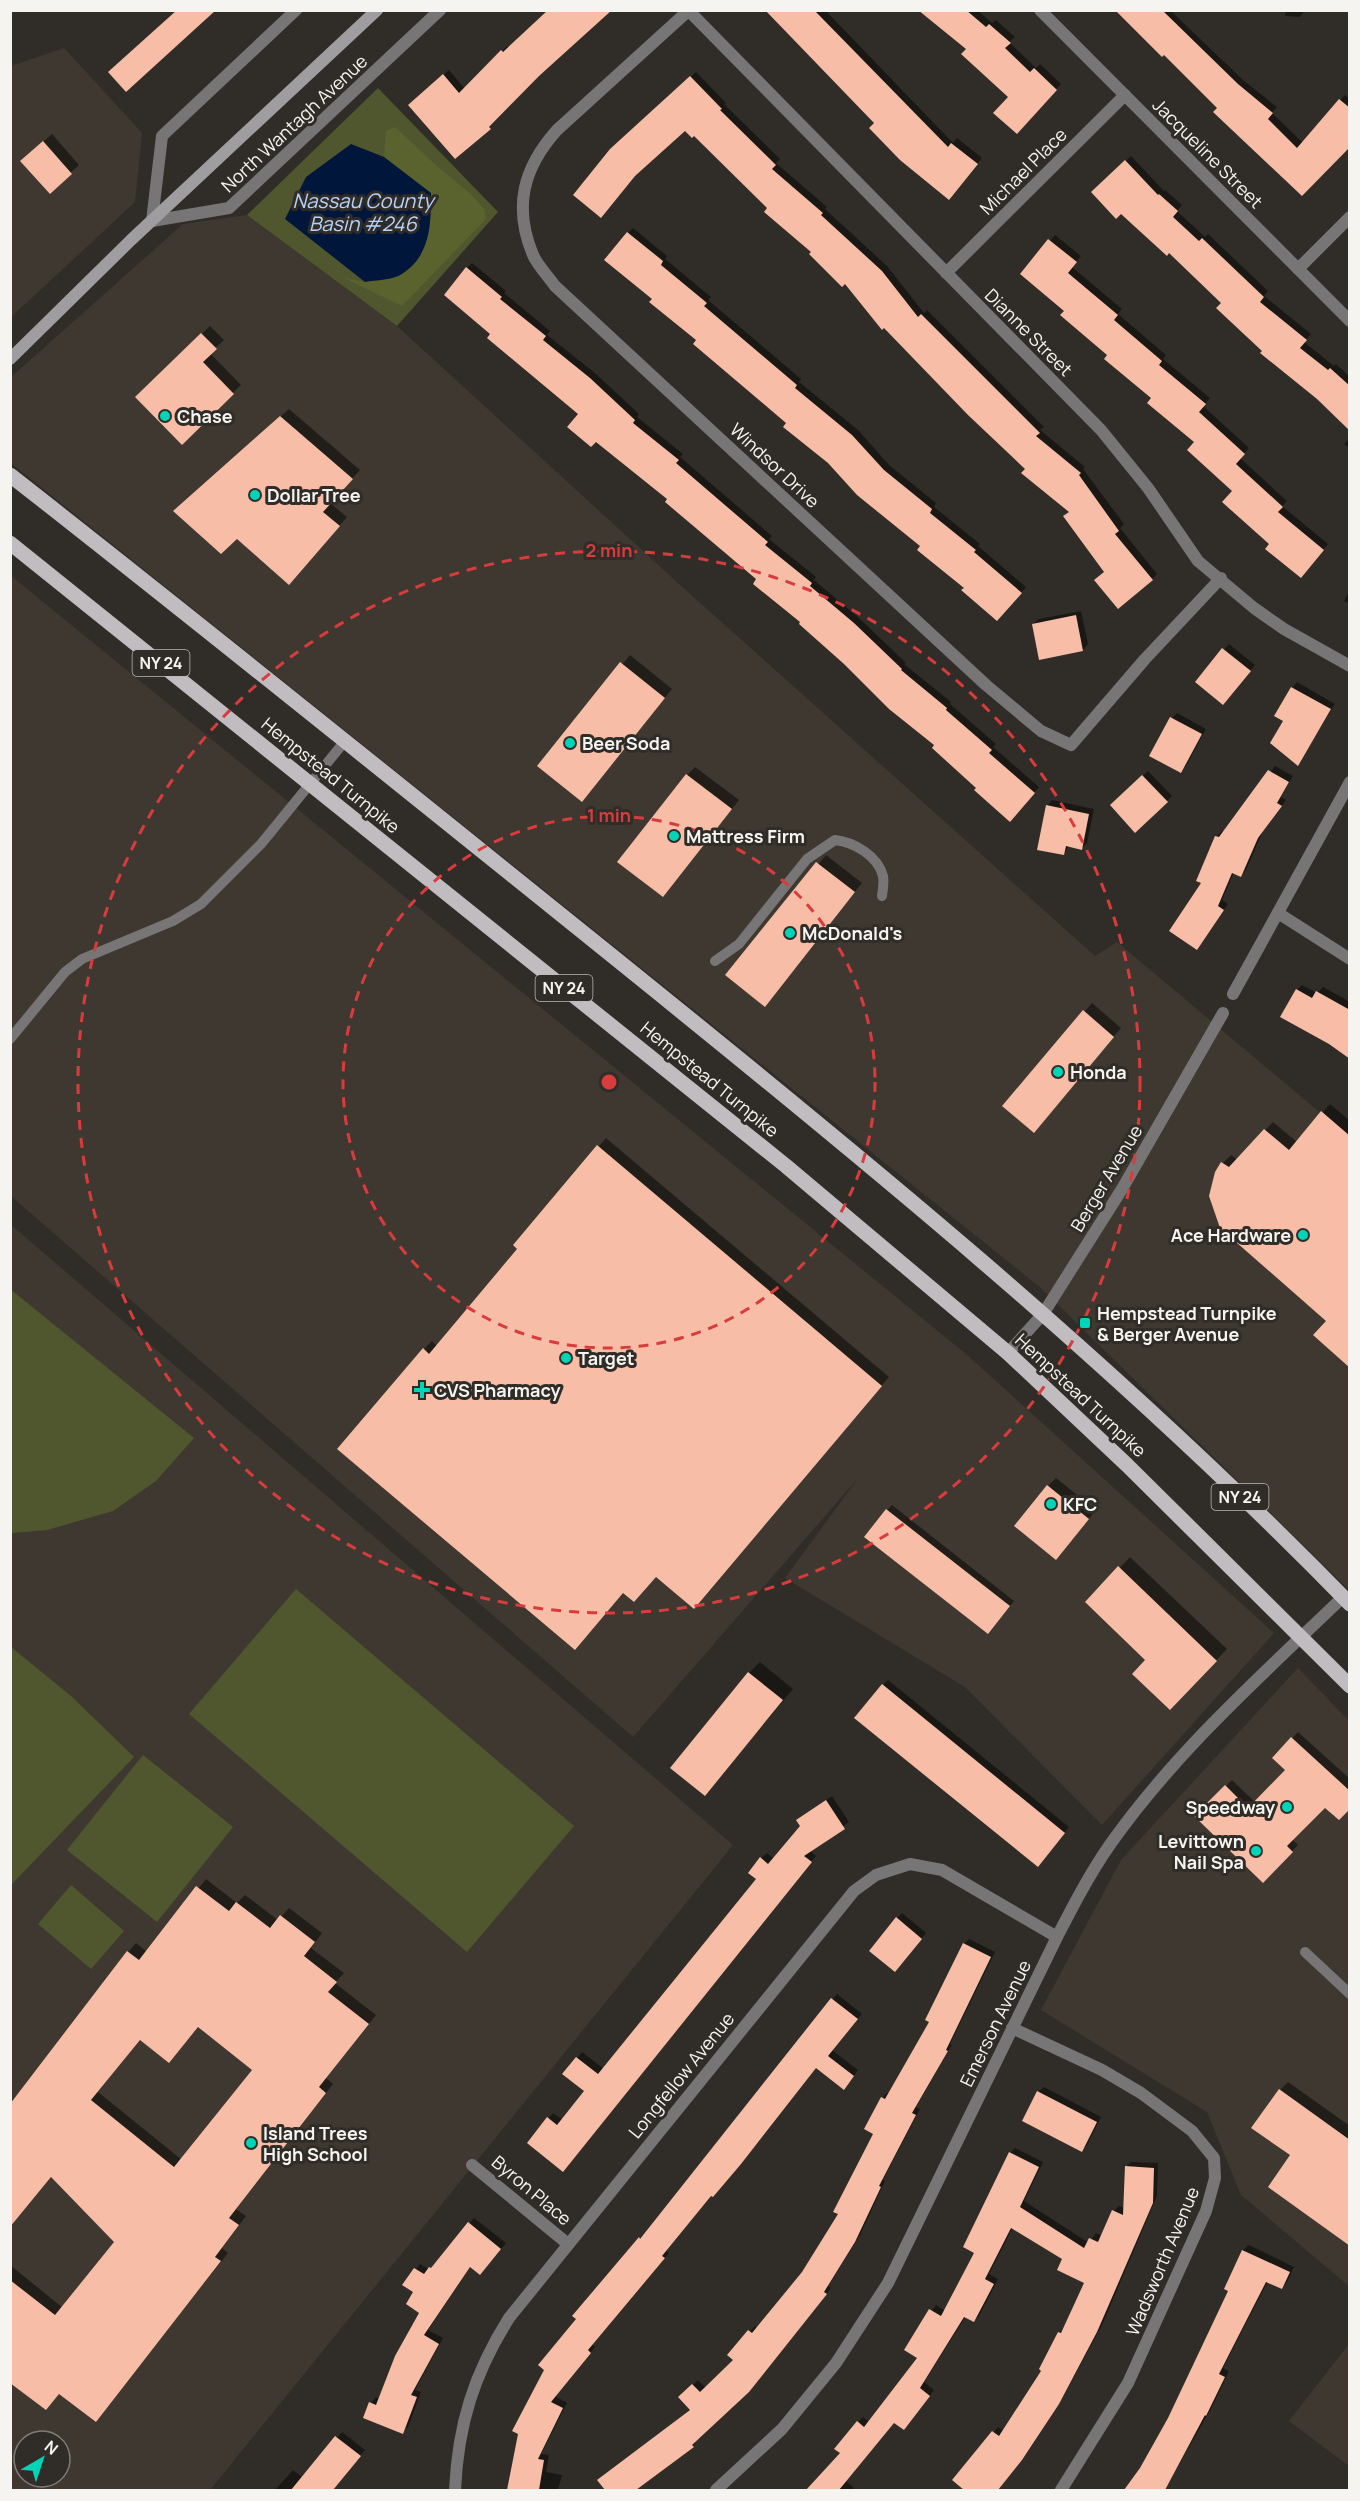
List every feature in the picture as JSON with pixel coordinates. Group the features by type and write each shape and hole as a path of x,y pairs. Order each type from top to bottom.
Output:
{"main road":[{"name":"North Wantagh Avenue","path":"10,359 152,221 377,10"},
{"name":"Hempstead Turnpike","path":"10,475 791,1099 1043,1314 1152,1412 1346,1601"},
{"name":"Hempstead Turnpike","path":"10,543 794,1172 1008,1353 1127,1465 1350,1686"}],"street":[{"path":"152,221 162,136 296,10"},
{"name":"North Wantagh Avenue","path":"152,221 229,208 440,10"},
{"name":"Jacqueline Street","path":"1040,10 1350,321"},
{"name":"Dianne Street","path":"688,11 1101,430 1148,488 1198,561 1254,608 1284,629 1350,666"},
{"name":"Windsor Drive","path":"688,11 540,148 523,193 523,225 534,257 555,286 986,685 1041,731 1071,745 1145,659 1221,578"},
{"name":"Michael Place","path":"946,273 1125,95"},
{"path":"1298,269 1350,217"},
{"path":"1233,994 1350,782"},
{"path":"1278,913 1350,959"},
{"name":"Berger Avenue","path":"1008,1353 1043,1314 1127,1180 1222,1013"},
{"name":"Emerson Avenue","path":"716,2490 782,2429 836,2363 888,2283 1057,1937 1081,1890 1108,1848 1148,1797 1219,1715 1301,1637 1346,1601"},
{"name":"Longfellow Avenue","path":"455,2490 456,2463 463,2421 476,2380 492,2346 509,2318 854,1891 876,1875 910,1864 942,1870 1057,1937"},
{"name":"Wadsworth Avenue","path":"1012,2028 1102,2070 1141,2093 1192,2131 1214,2158 1215,2178 1206,2211 1128,2383 1061,2490"},
{"name":"Byron Place","path":"472,2165 568,2244"}],"lane":[{"path":"10,1039 65,972 82,959 173,921 201,904 261,844 345,741"},
{"path":"715,961 739,944 807,859 835,840 848,841 875,861 883,876 882,896"},
{"path":"1305,1952 1350,1994"}],"shaded area":[{"path":"64,48 142,133 135,202 11,317 11,66"},
{"path":"247,215 397,326 679,584 1095,956 1117,942 1349,1137 1349,1590 1041,1288 11,463 10,378 183,224"},
{"path":"10,575 966,1354 1274,1633 1102,1825 965,1687 785,1578 859,1477 633,1737 11,1196"},
{"name":"Island Trees High School","path":"10,1224 733,1845 210,2490 11,2490"},
{"path":"1298,1668 1349,1721 1349,2286 1241,2195 1207,2112 1041,2010 1121,1860"},
{"path":"1349,2344 1349,2466 1289,2421"}],"green space":[{"path":"378,88 498,212 397,326 247,215"},
{"path":"395,127 471,194 484,209 486,219 402,306 344,278 365,282 431,193 384,157 386,131"},
{"path":"10,1289 194,1438 156,1481 113,1511 47,1530 11,1533"},
{"path":"296,1589 574,1826 467,1952 189,1714"},
{"path":"11,1647 71,1696 134,1757 11,1885"},
{"path":"143,1755 233,1827 157,1922 67,1850"},
{"path":"71,1885 124,1931 91,1969 38,1924"}],"water":[{"name":"Nassau County Basin #246","path":"351,144 384,157 431,193 431,216 424,248 412,266 394,278 365,282 285,219 306,177"}],"building":[{"path":"177,10 216,10 126,92 108,72"},
{"path":"548,10 612,10 539,76 489,127 491,129 455,159 408,105 443,74 459,93 501,50 503,52"},
{"path":"765,10 815,11 948,147 951,143 978,164 949,200 900,160 869,128 874,123"},
{"path":"918,10 966,10 986,27 989,24 1011,43 1005,48 1030,72 1034,68 1057,90 1017,134 993,113 1008,97 961,54 966,49"},
{"path":"1115,10 1162,10 1238,84 1273,113 1268,119 1297,148 1339,99 1350,108 1350,147 1302,196 1213,112 1217,108"},
{"path":"690,76 722,109 720,110 776,165 772,169 823,213 821,215 882,271 918,317 921,314 1040,433 1036,436 1081,473 1079,475 1119,531 1115,534 1153,580 1118,609 1094,580 1104,572 1063,516 1069,512 1021,473 1025,469 968,415 884,328 882,330 845,284 842,287 809,254 811,252 764,212 767,208 694,136 692,138 685,131 635,176 601,218 573,195 610,149"},
{"path":"43,141 72,174 50,194 20,161"},
{"path":"1125,160 1158,195 1178,211 1173,217 1199,241 1202,238 1264,297 1260,302 1307,340 1300,348 1328,370 1330,368 1350,386 1350,431 1317,399 1260,353 1262,351 1216,308 1221,303 1169,253 1167,256 1121,214 1116,219 1091,192"},
{"path":"627,232 663,261 661,265 707,303 704,306 797,385 795,388 852,435 884,470 932,509 930,513 976,550 974,552 1022,593 997,621 961,590 964,588 917,550 920,546 857,495 828,463 783,427 786,423 693,344 696,340 649,302 652,299 604,260"},
{"path":"1048,239 1077,262 1068,273 1118,315 1114,320 1162,361 1159,365 1206,404 1199,412 1245,454 1236,464 1283,507 1278,512 1324,550 1301,578 1265,549 1269,544 1222,502 1232,491 1187,450 1194,442 1147,403 1151,398 1104,359 1107,355 1060,315 1064,311 1020,274"},
{"path":"466,267 502,297 500,299 546,336 543,340 590,378 635,420 633,423 679,460 676,463 768,542 765,545 812,583 810,586 854,623 901,670 947,708 946,710 992,750 989,753 1035,793 1010,822 932,748 934,745 889,709 844,664 799,624 800,622 753,584 756,579 665,502 667,499 596,442 591,447 567,427 578,414 487,338 490,334 444,295"},
{"path":"201,333 217,349 203,362 234,394 182,445 135,397"},
{"path":"280,416 353,479 323,512 340,526 289,585 237,539 221,554 173,511"},
{"path":"1076,615 1083,651 1039,660 1032,624"},
{"path":"1222,648 1251,671 1223,705 1195,682"},
{"path":"620,662 665,698 582,802 537,766"},
{"path":"1291,687 1331,709 1298,766 1270,743 1283,721 1274,716"},
{"path":"1170,717 1202,734 1181,773 1149,756"},
{"path":"1268,770 1289,782 1277,803 1282,806 1258,838 1241,877 1232,873 1218,906 1224,910 1197,950 1169,931 1201,883 1196,881 1215,836 1219,837"},
{"name":"Mattress Firm","path":"686,774 732,809 663,897 617,862"},
{"path":"1142,775 1168,802 1135,833 1110,805"},
{"path":"1046,805 1089,814 1082,850 1066,846 1064,855 1037,850"},
{"name":"McDonald's","path":"816,862 855,892 765,1007 725,975"},
{"path":"1296,989 1312,998 1316,991 1350,1010 1350,1059 1329,1044 1280,1017"},
{"name":"Honda","path":"1083,1010 1114,1037 1034,1133 1002,1106"},
{"path":"1321,1111 1350,1136 1350,1368 1313,1335 1326,1321 1220,1228 1209,1196 1215,1172 1221,1162 1229,1167 1264,1129 1289,1150"},
{"path":"597,1145 882,1386 694,1609 656,1577 634,1602 623,1593 575,1650 337,1449 423,1348 429,1354 517,1249 513,1245"},
{"path":"1047,1485 1089,1519 1056,1560 1014,1526"},
{"path":"886,1509 1010,1606 988,1634 864,1537"},
{"path":"1118,1566 1217,1661 1170,1710 1132,1674 1145,1660 1085,1602"},
{"path":"748,1672 783,1700 705,1796 670,1768"},
{"path":"882,1684 1065,1833 1038,1867 854,1718"},
{"path":"1291,1737 1350,1791 1350,1809 1339,1820 1325,1808 1287,1846 1293,1852 1263,1883 1194,1816 1225,1785 1248,1808 1285,1770 1272,1758"},
{"path":"826,1800 845,1829 804,1856 812,1862 563,2172 527,2143 547,2117 557,2125 584,2091 562,2074 576,2057 598,2074 756,1879 748,1873 760,1857 768,1864 800,1826 796,1820"},
{"path":"196,1886 229,1911 236,1902 270,1928 280,1915 315,1942 304,1956 337,1982 328,1992 369,2024 319,2087 326,2093 229,2218 239,2225 215,2257 221,2261 96,2422 59,2394 46,2410 10,2383 10,2280 55,2315 114,2242 51,2177 10,2227 10,2104 127,1951 139,1960","holes":["198,2027 252,2070 174,2167 91,2100 140,2040 169,2063"]},
{"path":"896,1917 922,1939 895,1972 869,1951"},
{"path":"963,1943 991,1957 946,2050 948,2051 912,2113 916,2115 879,2186 881,2187 855,2242 824,2292 827,2294 749,2392 692,2445 694,2447 636,2490 605,2490 597,2480 690,2410 678,2397 692,2384 700,2392 733,2360 727,2355 748,2330 752,2333 802,2272 838,2214 833,2212 873,2134 864,2129 881,2097 885,2099 929,2022 925,2020"},
{"path":"831,1998 858,2019 828,2056 854,2076 844,2090 816,2068 741,2164 713,2197 711,2196 662,2256 665,2258 588,2350 591,2353 551,2402 563,2408 538,2459 544,2460 539,2490 507,2490 518,2434 512,2431 544,2370 538,2365 576,2319 572,2316 639,2237 640,2239"},
{"path":"1279,2089 1350,2140 1350,2246 1268,2187 1290,2155 1251,2128"},
{"path":"1037,2091 1097,2122 1082,2152 1022,2121"},
{"path":"1009,2152 1039,2167 1020,2207 1084,2248 1089,2238 1098,2242 1112,2210 1123,2215 1125,2166 1154,2168 1153,2203 1097,2332 1059,2404 1022,2460 998,2490 964,2490 952,2480 992,2431 999,2436 1041,2371 1039,2369 1058,2332 1061,2333 1084,2283 1057,2270 1062,2259 1011,2228 985,2279 994,2284 974,2322 964,2317 920,2388 930,2396 904,2430 894,2423 839,2490 806,2490 840,2453 834,2449 857,2421 864,2427 917,2358 904,2350 929,2309 941,2316 974,2253 963,2247"},
{"path":"468,2222 501,2249 480,2275 470,2267 424,2335 439,2344 411,2395 417,2397 403,2434 363,2418 369,2402 376,2405 395,2356 419,2313 406,2304 413,2292 402,2285 414,2268 424,2274 429,2267 431,2268"},
{"path":"1242,2250 1290,2272 1282,2289 1266,2282 1219,2374 1225,2377 1165,2490 1124,2490 1140,2468 1168,2418 1228,2291 1224,2289"},
{"path":"335,2436 361,2456 333,2490 291,2490"}],"place":[{"name":"Chase","path":"165,416"},
{"name":"Dollar Tree","path":"255,495"},
{"name":"Beer Soda","path":"570,743"},
{"name":"Mattress Firm","path":"674,836"},
{"name":"McDonald's","path":"790,933"},
{"name":"Honda","path":"1058,1072"},
{"name":"Ace Hardware","path":"1303,1235"},
{"name":"Hempstead Turnpike & Berger Avenue","path":"1085,1323"},
{"name":"Target","path":"566,1358"},
{"name":"CVS Pharmacy","path":"422,1390"},
{"name":"KFC","path":"1051,1504"},
{"name":"Speedway","path":"1287,1807"},
{"name":"Levittown Nail Spa","path":"1256,1851"},
{"name":"Island Trees High School","path":"251,2143"}]}
